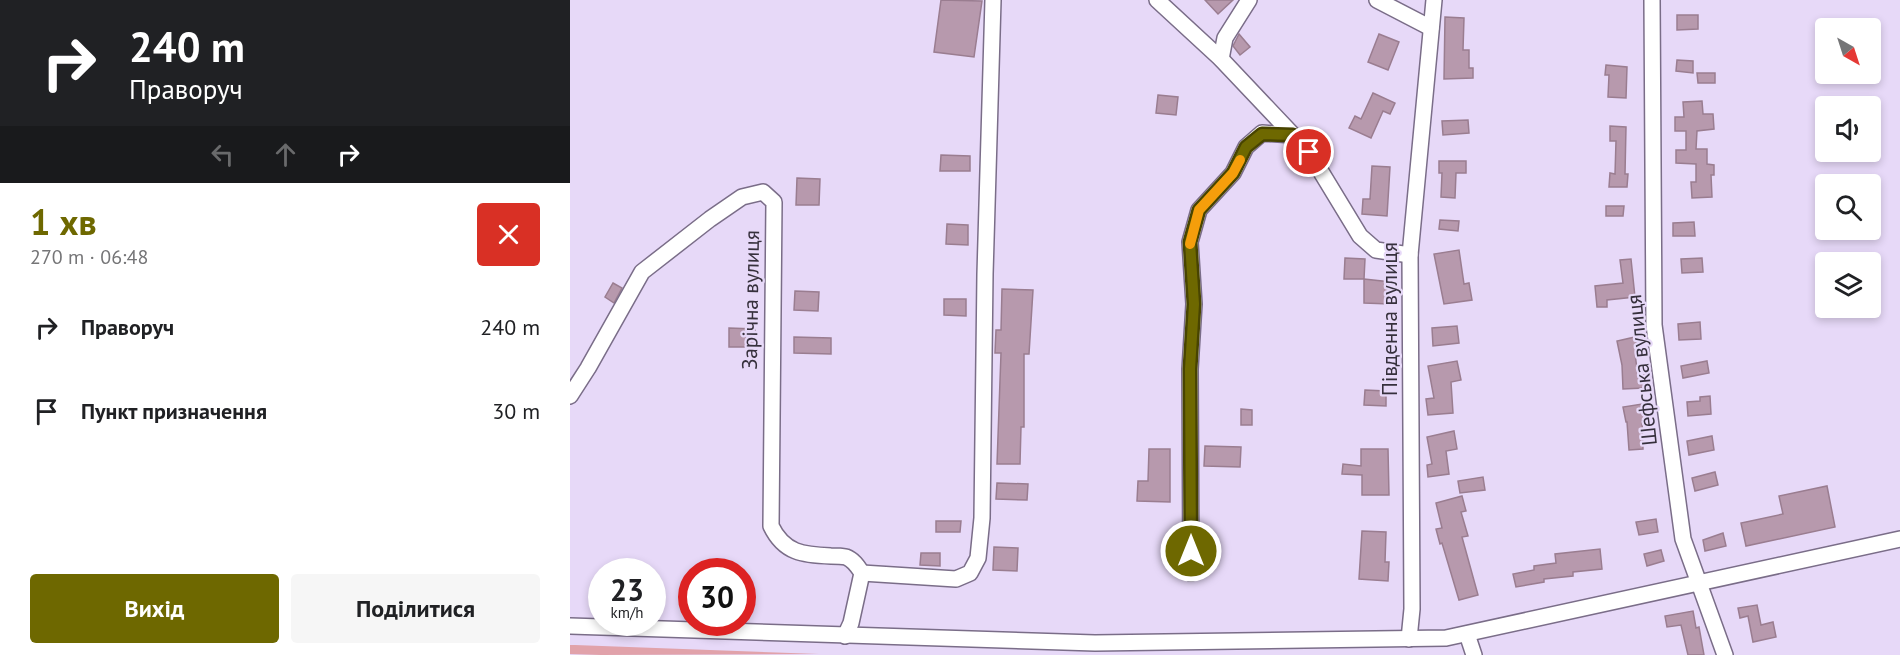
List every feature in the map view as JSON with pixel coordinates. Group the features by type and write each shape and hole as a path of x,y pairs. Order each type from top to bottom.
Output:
{"street":[{"path":"845,636 851,623 862,573 956,579 970,573 978,558 982,518 985,274 993,0"},
{"path":"1156,0 1221,59 1309,152 1360,236 1376,250 1410,255"},
{"path":"1221,59 1225,38 1249,0"},
{"path":"1377,0 1431,28"},
{"name":"Південна вулиця","path":"1409,639 1412,609 1410,255 1434,0"},
{"name":"Шефська вулиця","path":"1652,0 1654,325 1683,539 1725,655"},
{"path":"1191,573 1190,369 1194,304 1190,242 1199,210 1233,173 1246,147 1262,134 1293,135"},
{"name":"Зарічна вулиця","path":"570,396 642,272 742,197 763,192 774,202 771,526 777,538 785,546 797,552 845,556 855,562 862,573"},
{"path":"570,626 1095,644 1446,638 1900,539"},
{"path":"1467,634 1474,655"}],"shaded area":[{"path":"570,645 819,654 570,654"}],"building":[{"path":"941,0 982,1 974,57 934,52"},
{"path":"1205,0 1233,0 1218,14"},
{"path":"1677,15 1698,15 1698,29 1677,30"},
{"path":"1445,17 1464,18 1463,50 1469,50 1469,68 1473,68 1473,78 1444,79"},
{"path":"1239,34 1250,47 1240,55 1233,46"},
{"path":"1379,34 1399,42 1388,70 1368,62"},
{"path":"1677,60 1693,61 1693,73 1676,71"},
{"path":"1606,65 1627,67 1626,98 1608,97 1609,75 1605,75"},
{"path":"1697,73 1715,73 1715,83 1698,83"},
{"path":"1373,93 1395,103 1390,114 1383,111 1371,138 1349,128 1355,116 1361,119"},
{"path":"1158,95 1178,97 1176,115 1156,113"},
{"path":"1702,101 1703,114 1713,114 1714,129 1697,131 1696,149 1707,149 1707,164 1714,165 1714,175 1711,175 1712,197 1692,198 1691,182 1696,182 1696,164 1676,163 1676,150 1686,150 1686,131 1675,131 1675,117 1684,117 1683,102"},
{"path":"1468,120 1469,133 1443,135 1442,121"},
{"path":"1610,126 1626,127 1627,187 1609,187 1610,173 1615,174 1616,141 1610,141"},
{"path":"941,155 970,156 970,171 940,171"},
{"path":"1439,161 1466,161 1466,173 1456,173 1455,198 1441,197 1442,173 1439,173"},
{"path":"1372,166 1390,167 1387,216 1362,214 1363,199 1370,199"},
{"path":"797,178 820,179 819,205 796,205"},
{"path":"1606,206 1624,206 1623,216 1606,216"},
{"path":"1440,220 1459,221 1458,231 1439,229"},
{"path":"1694,222 1695,236 1673,236 1673,223"},
{"path":"947,224 968,225 968,245 946,244"},
{"path":"1459,250 1464,284 1469,283 1472,300 1444,304 1434,254"},
{"path":"1345,258 1365,259 1364,279 1344,279"},
{"path":"1702,258 1703,272 1682,273 1681,259"},
{"path":"1631,259 1635,297 1607,300 1607,307 1597,307 1595,286 1623,283 1620,260"},
{"path":"1364,279 1391,282 1390,304 1364,303"},
{"path":"613,283 622,288 614,303 605,297"},
{"path":"1002,289 1033,290 1029,354 1024,354 1024,427 1021,427 1020,464 997,464 1001,353 995,353 996,330 1001,330"},
{"path":"795,291 819,292 818,311 794,310"},
{"path":"944,299 966,299 966,316 944,315"},
{"path":"1700,322 1701,339 1679,340 1678,324"},
{"path":"1457,326 1459,343 1433,346 1432,328"},
{"path":"729,328 755,329 754,347 729,347"},
{"path":"794,337 831,338 831,354 794,353"},
{"path":"1635,337 1639,353 1635,354 1638,376 1644,375 1644,388 1623,389 1622,365 1617,341"},
{"path":"1457,361 1461,380 1451,382 1453,413 1428,415 1426,399 1434,398 1428,366"},
{"path":"1707,361 1709,373 1683,378 1681,366"},
{"path":"1365,390 1386,391 1386,406 1364,405"},
{"path":"1710,396 1711,414 1688,416 1687,402 1700,401 1700,397"},
{"path":"1642,404 1645,419 1642,420 1643,449 1629,450 1627,422 1623,407"},
{"path":"1241,409 1252,410 1252,425 1241,425"},
{"path":"1454,431 1457,449 1446,451 1449,474 1428,477 1427,465 1432,464 1427,437"},
{"path":"1712,436 1714,450 1689,455 1687,441"},
{"path":"1205,446 1241,447 1240,467 1204,466"},
{"path":"1149,449 1170,449 1170,502 1137,501 1138,481 1148,481"},
{"path":"1361,449 1388,449 1389,495 1362,495 1362,475 1342,474 1343,464 1361,466"},
{"path":"1715,472 1718,485 1695,491 1692,478"},
{"path":"1483,477 1485,490 1460,493 1458,481"},
{"path":"997,483 1028,484 1027,500 996,499"},
{"path":"1827,486 1835,527 1746,546 1741,523 1783,514 1779,496"},
{"path":"1462,496 1466,511 1461,512 1468,536 1462,537 1478,595 1459,600 1436,529 1442,528 1436,503"},
{"path":"1656,519 1658,532 1639,535 1636,522"},
{"path":"936,521 961,521 960,532 936,532"},
{"path":"1362,531 1386,532 1385,562 1389,562 1388,581 1359,579"},
{"path":"1723,533 1726,546 1705,551 1703,540"},
{"path":"994,547 1018,548 1017,571 993,570"},
{"path":"1600,549 1602,569 1573,572 1573,576 1544,579 1544,582 1516,587 1513,574 1534,570 1534,566 1556,563 1555,554"},
{"path":"1661,550 1664,561 1647,566 1644,554"},
{"path":"921,553 940,553 940,566 920,565"},
{"path":"1757,605 1761,625 1773,622 1776,637 1753,642 1748,616 1740,618 1738,608"},
{"path":"1693,611 1696,628 1699,627 1704,655 1688,655 1681,625 1667,627 1665,616"}],"slow traffic":[{"path":"1190,244 1199,210 1233,173 1240,160"}],"route":[{"path":"1191,551 1190,369 1194,304 1190,242 1199,210 1233,173 1246,147 1262,134 1293,135 1309,152"}]}
